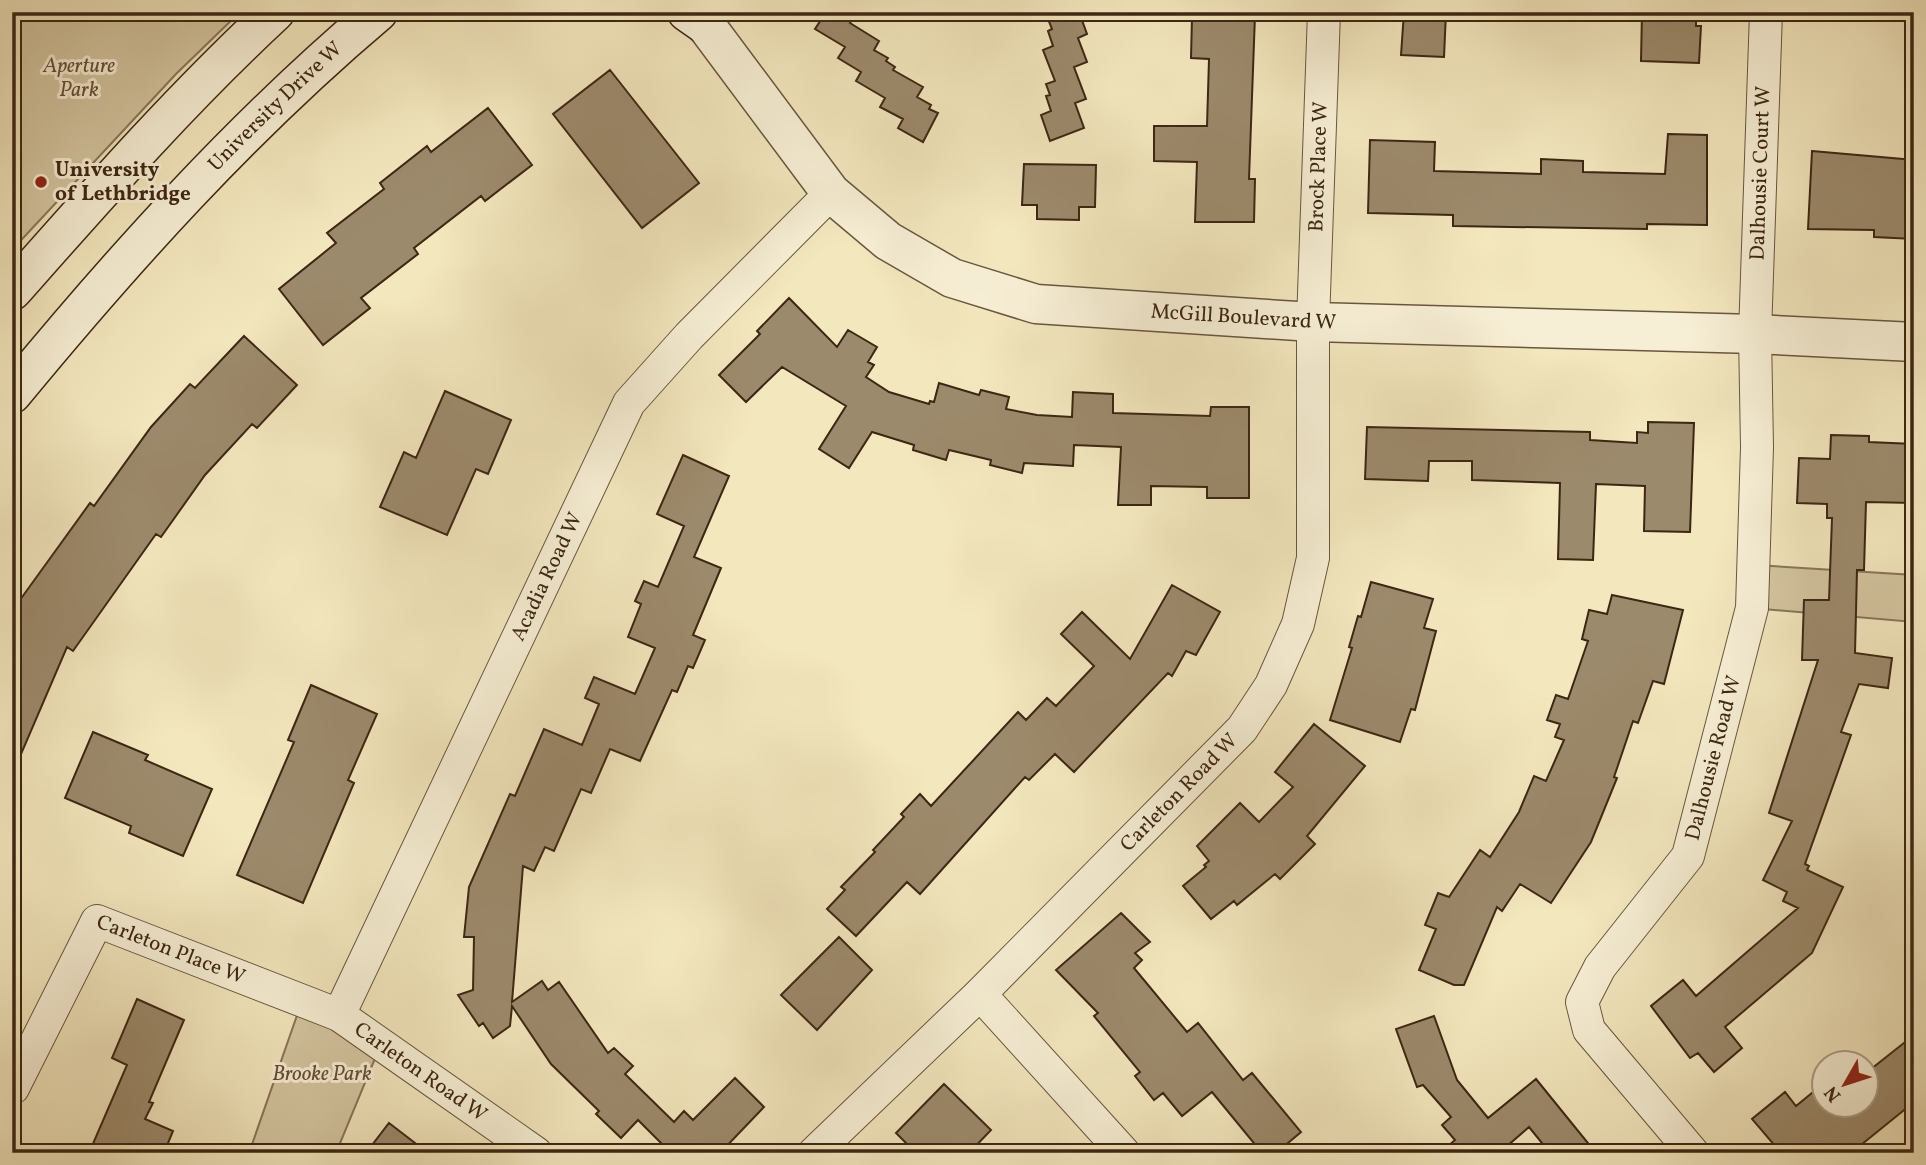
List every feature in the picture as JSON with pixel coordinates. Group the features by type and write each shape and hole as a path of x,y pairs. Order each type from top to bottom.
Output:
{"street":[{"path":"12,291 121,168 233,51 275,12"},
{"path":"211,169 340,12"},
{"name":"University Drive W","path":"12,394 83,309 211,169 332,51 378,12"},
{"name":"Brock Place W","path":"1313,322 1324,12"},
{"name":"Dalhousie Court W","path":"1755,334 1766,12"},
{"name":"McGill Boulevard W","path":"696,17 831,193 888,241 952,278 1036,304 1313,322 1755,334 1914,342"},
{"name":"Acadia Road W","path":"339,1015 629,403 673,352 831,193"},
{"name":"Carleton Road W","path":"814,1153 980,994 1242,729 1271,685 1298,624 1313,558 1313,322"},
{"name":"Dalhousie Road W","path":"1693,1153 1589,1030 1582,1002 1600,967 1688,856 1734,680 1752,608 1755,565 1755,334"},
{"name":"Carleton Place W","path":"13,1088 97,922 339,1015"},
{"path":"980,994 1124,1153"},
{"name":"Carleton Road W","path":"339,1015 536,1153"}],"green space":[{"name":"Aperture Park","path":"12,12 240,12 176,74 12,250"},
{"path":"1755,565 1914,575 1914,622 1752,608"},
{"name":"Brooke Park","path":"302,1001 381,1044 336,1153 249,1153"}],"building":[{"path":"826,12 857,12 850,23 879,41 874,50 888,58 886,61 895,67 893,70 923,87 917,97 931,105 929,109 938,113 923,142 898,128 903,119 880,107 885,98 856,81 861,72 838,58 845,47 815,29"},
{"path":"1069,12 1079,12 1087,34 1078,38 1087,62 1074,67 1086,99 1075,103 1084,128 1050,141 1041,115 1051,111 1046,96 1050,95 1046,84 1055,81 1043,50 1053,46 1048,31 1052,29 1048,19"},
{"path":"1404,12 1446,12 1444,57 1401,55"},
{"path":"1642,12 1696,12 1696,26 1701,26 1699,63 1641,61"},
{"path":"1206,13 1255,15 1249,179 1255,179 1254,222 1195,222 1197,162 1154,161 1154,126 1207,126 1209,59 1191,58 1192,17 1206,17"},
{"path":"610,70 699,183 642,228 553,114"},
{"path":"488,108 532,165 485,201 481,196 414,248 418,254 361,298 370,308 323,345 279,289 336,243 327,233 384,189 380,183 427,146 431,152"},
{"path":"1668,134 1707,135 1707,225 1647,224 1647,229 1453,226 1453,215 1368,213 1370,140 1435,142 1434,171 1541,174 1541,159 1583,161 1583,172 1665,174"},
{"path":"1812,151 1914,160 1914,239 1874,237 1874,230 1808,229"},
{"path":"1024,164 1096,165 1095,207 1079,207 1079,220 1037,219 1037,205 1022,205"},
{"path":"789,298 837,347 848,330 877,347 868,362 874,365 866,377 889,392 929,404 930,401 934,402 939,383 979,395 981,390 1009,397 1006,409 1037,415 1072,417 1073,392 1113,394 1113,413 1210,416 1211,407 1249,407 1249,498 1207,498 1207,487 1151,486 1151,505 1118,505 1121,447 1074,445 1073,466 1024,463 1022,473 990,465 991,460 949,450 946,460 913,450 914,445 872,432 849,468 819,449 846,406 782,367 746,402 719,375 760,334 757,331"},
{"path":"244,336 297,385 257,428 252,424 205,475 161,537 156,534 73,651 67,647 12,775 12,611 90,503 94,506 151,427 190,384 195,388"},
{"path":"445,391 511,420 488,474 476,469 447,535 380,507 404,452 416,458"},
{"path":"1648,422 1694,423 1690,532 1644,531 1645,486 1596,484 1593,560 1558,559 1560,483 1472,480 1472,461 1429,461 1428,481 1365,479 1367,427 1590,432 1590,440 1637,443 1637,432 1648,433"},
{"path":"1831,435 1869,436 1869,442 1914,444 1914,503 1866,502 1864,570 1857,570 1855,653 1892,658 1888,688 1859,684 1841,732 1851,735 1805,864 1809,866 1807,870 1843,887 1812,953 1725,1027 1742,1048 1714,1072 1698,1053 1690,1058 1651,1006 1683,980 1696,996 1798,908 1783,901 1787,892 1763,880 1792,821 1769,813 1818,660 1802,660 1804,600 1829,600 1832,518 1827,518 1827,504 1797,503 1799,458 1830,459"},
{"path":"683,455 729,476 694,557 721,568 693,635 705,640 693,668 688,666 677,692 672,690 640,761 610,749 591,793 581,789 554,851 545,847 534,871 523,866 512,1002 542,981 548,990 559,982 608,1053 614,1048 633,1066 625,1074 674,1122 684,1111 693,1120 735,1078 764,1107 720,1153 671,1153 638,1120 621,1138 596,1114 599,1111 551,1064 512,1006 510,1026 493,1038 483,1023 479,1026 458,995 473,990 474,937 464,937 469,887 510,794 515,796 544,729 582,745 599,704 585,698 594,677 635,694 655,648 628,637 641,604 635,601 644,581 658,587 684,526 657,514"},
{"path":"1371,582 1433,599 1424,628 1436,631 1415,710 1411,709 1400,742 1330,720 1352,648 1349,647 1358,616 1361,617"},
{"path":"1172,585 1220,612 1196,655 1186,651 1172,676 1168,673 1074,772 1055,754 1029,780 1025,777 920,894 907,882 856,936 827,909 845,890 841,887 875,852 873,850 904,817 901,814 920,794 931,806 1018,712 1026,720 1047,698 1056,706 1094,666 1061,634 1082,612 1130,659"},
{"path":"1612,595 1683,610 1664,684 1653,681 1638,723 1633,721 1614,777 1617,778 1591,842 1551,903 1520,884 1502,911 1497,907 1464,985 1454,985 1419,970 1436,929 1425,925 1438,893 1449,897 1480,850 1490,857 1519,812 1534,776 1546,781 1564,740 1555,737 1560,724 1547,720 1556,695 1568,699 1588,641 1582,639 1589,610 1607,614"},
{"path":"311,685 377,714 348,780 354,783 303,903 237,875 294,742 288,740"},
{"path":"1314,724 1365,766 1307,836 1315,844 1280,879 1275,874 1237,905 1234,901 1211,919 1183,886 1206,867 1204,865 1209,861 1197,846 1240,803 1259,822 1293,787 1275,772"},
{"path":"93,732 148,755 145,760 212,789 183,856 129,833 131,826 65,798"},
{"path":"1121,913 1150,942 1135,953 1142,960 1134,968 1187,1032 1198,1023 1243,1080 1252,1073 1301,1132 1276,1153 1262,1153 1212,1092 1182,1116 1163,1093 1154,1100 1135,1076 1140,1072 1094,1016 1098,1013 1056,970"},
{"path":"839,937 872,970 817,1030 781,995"},
{"path":"137,999 184,1020 149,1102 153,1103 145,1119 173,1131 164,1153 108,1153 92,1146 127,1065 112,1058"},
{"path":"1434,1016 1457,1080 1488,1118 1536,1079 1596,1153 1550,1153 1529,1127 1499,1153 1440,1153 1455,1140 1442,1125 1451,1117 1423,1085 1417,1087 1396,1029"},
{"path":"1914,1035 1914,1102 1851,1153 1781,1153 1752,1119 1785,1092 1796,1106 1811,1094 1811,1120 1881,1120 1881,1061"},
{"path":"944,1084 991,1130 969,1153 916,1153 896,1133"},
{"path":"389,1123 428,1153 366,1153"}],"place":[{"name":"University of Lethbridge","path":"41,182"}]}
